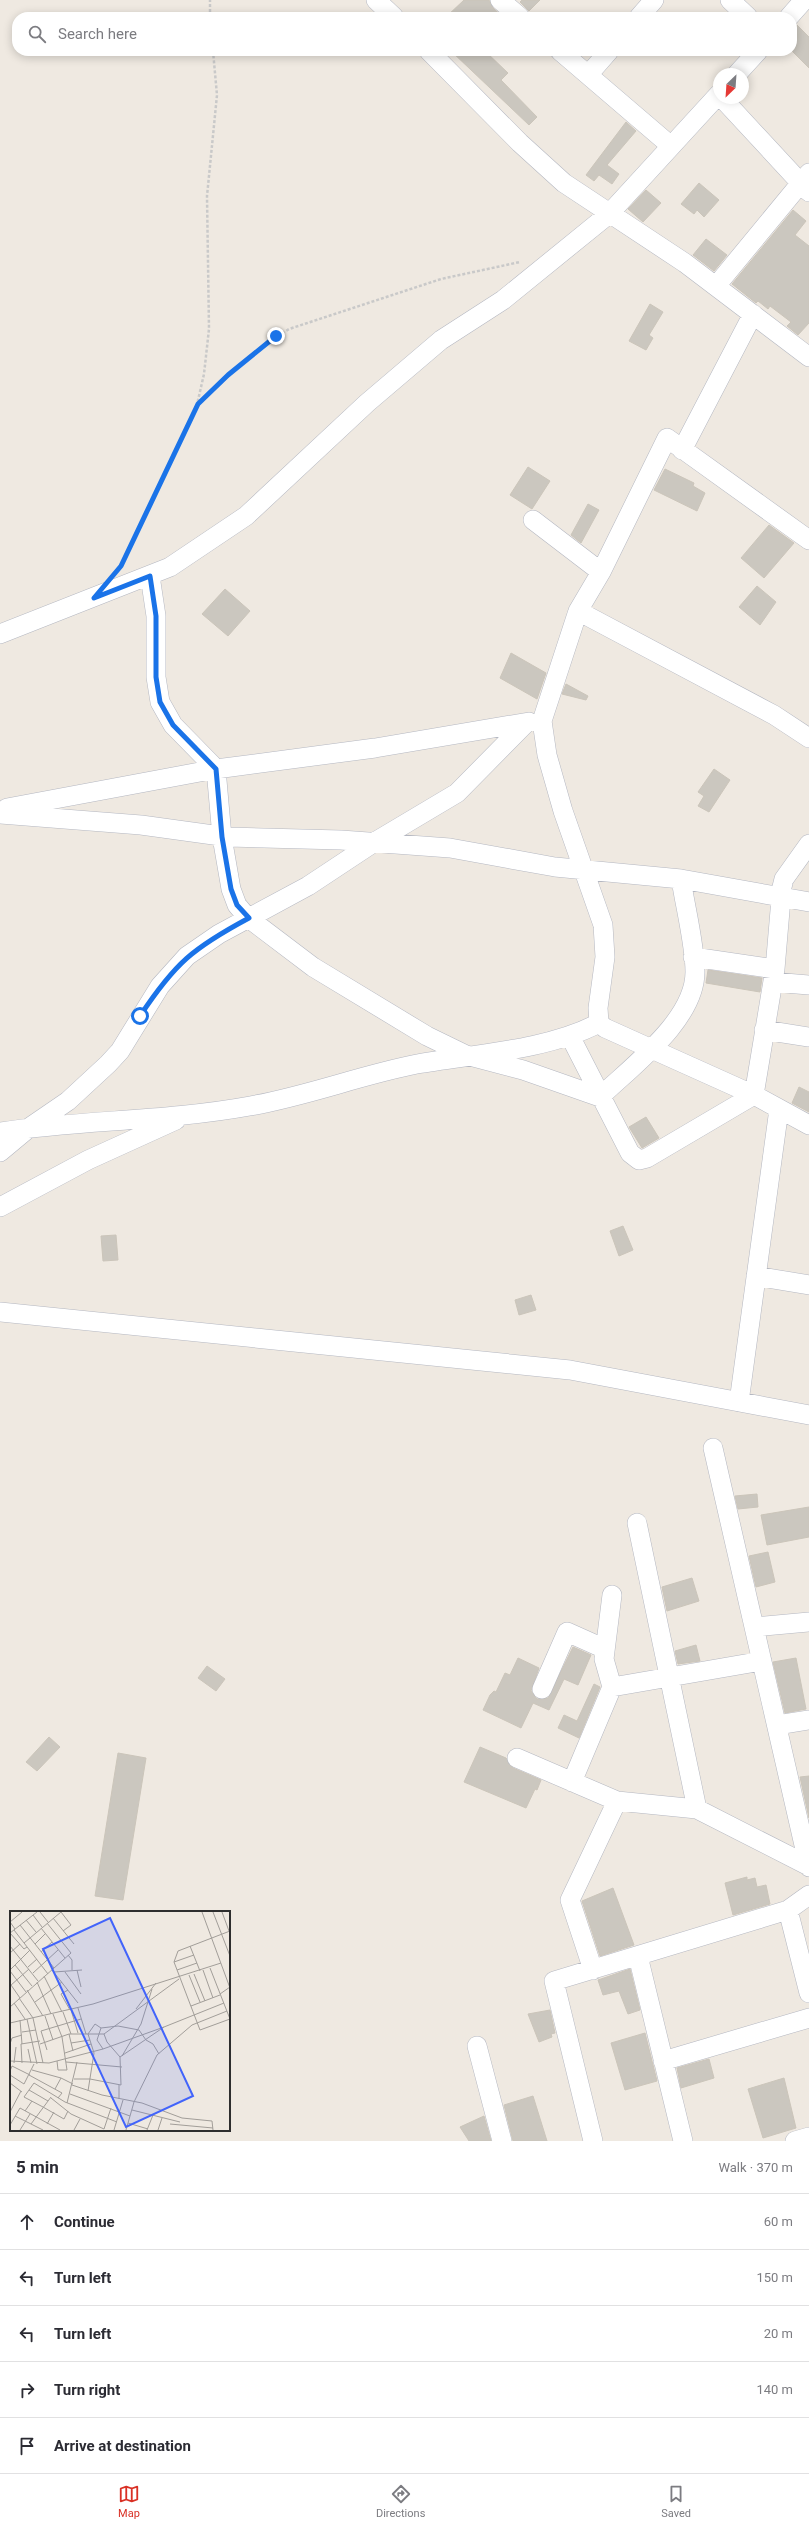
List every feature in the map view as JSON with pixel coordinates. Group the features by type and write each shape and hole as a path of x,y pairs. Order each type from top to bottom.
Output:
{"street":[{"path":"376,0 389,12"},
{"path":"500,0 514,12"},
{"path":"643,12 654,0"},
{"path":"730,0 743,12"},
{"path":"793,12 804,0"},
{"path":"434,56 546,167 609,214 685,263 809,357"},
{"path":"566,56 671,146"},
{"path":"588,75 605,56"},
{"path":"742,68 753,56"},
{"path":"0,634 170,567 246,516 367,403 441,340 503,300 609,214 713,101"},
{"path":"716,286 806,182 728,104"},
{"path":"682,450 753,314"},
{"path":"0,1152 30,1127 68,1101 108,1064 120,1051 160,986 183,960 198,947 308,886 373,843 457,793 534,722 578,611 601,572 667,438 809,540"},
{"path":"533,520 601,572"},
{"path":"150,576 156,616 156,677 160,702 173,725 216,769 222,837 231,889 237,905 249,918 313,967 426,1036 466,1056 523,1070 600,1097"},
{"path":"578,611 774,715 809,738"},
{"path":"0,809 216,769 375,748 534,722"},
{"path":"534,722 547,755 582,869 600,912 605,937 605,957 598,1008 599,1023 605,1028 652,1047 754,1095 809,1124"},
{"path":"0,814 141,825 222,837 373,843 450,848 536,864 681,879 809,902"},
{"path":"754,1095 774,975 780,896 784,879 809,844"},
{"path":"600,1097 652,1047 677,1020 690,998 695,972 681,879"},
{"path":"693,957 774,975 809,985"},
{"path":"0,1132 30,1127 189,1114 251,1106 364,1076 570,1036 599,1023"},
{"path":"764,1030 809,1037"},
{"path":"570,1036 630,1153 639,1160 647,1158 754,1095"},
{"path":"739,1402 779,1109"},
{"path":"0,1206 88,1160 189,1114"},
{"path":"756,1276 809,1285"},
{"path":"0,1312 570,1370 809,1415"},
{"path":"713,1448 809,1867"},
{"path":"638,1523 697,1809"},
{"path":"572,1782 612,1687 604,1659 612,1595"},
{"path":"754,1627 809,1622"},
{"path":"542,1689 567,1632 605,1649"},
{"path":"612,1687 762,1661"},
{"path":"777,1726 809,1720"},
{"path":"517,1758 617,1801 697,1809 809,1867"},
{"path":"593,1970 570,1900 617,1801"},
{"path":"593,2141 554,1981 788,1910 809,1895"},
{"path":"788,1910 809,1993"},
{"path":"638,1956 683,2141"},
{"path":"663,2061 809,2018"},
{"path":"477,2046 502,2141"},
{"path":"795,2141 809,2137"}],"path":[{"path":"210,0 210,12"},
{"path":"118,571 198,404 204,374 209,329 207,196 217,95 213,56"},
{"path":"198,404 256,352 289,329 441,279 525,261"}],"building":[{"path":"464,0 489,0 493,8 497,12 451,12"},
{"path":"522,0 540,0 529,11 520,2"},
{"path":"797,25 809,37 809,68 797,56"},
{"path":"456,56 490,56 508,73 501,80 537,117 529,125"},
{"path":"626,122 636,131 607,165 619,174 612,184 599,175 594,181 586,175"},
{"path":"699,183 719,200 704,217 697,210 694,214 681,204"},
{"path":"646,190 661,203 643,222 628,209"},
{"path":"793,210 806,221 795,235 809,246 809,323 798,335 787,326 791,322 770,306 768,309 758,301 756,303 732,284"},
{"path":"706,239 727,255 714,271 693,255"},
{"path":"650,304 663,312 649,335 653,338 646,350 629,341"},
{"path":"528,467 550,481 532,509 510,495"},
{"path":"665,469 694,483 693,486 705,493 697,511 654,490"},
{"path":"588,504 599,510 581,543 571,535"},
{"path":"769,525 794,543 764,578 741,558"},
{"path":"757,586 776,602 760,625 739,607"},
{"path":"225,589 250,611 228,636 202,614"},
{"path":"511,653 546,673 537,699 500,678"},
{"path":"566,684 588,696 586,700 562,694"},
{"path":"714,769 730,780 709,812 698,806 704,796 698,792"},
{"path":"708,970 762,978 760,992 706,983"},
{"path":"799,1087 809,1092 809,1112 792,1103"},
{"path":"646,1117 659,1138 642,1148 629,1127"},
{"path":"623,1226 633,1250 619,1256 610,1231"},
{"path":"116,1235 118,1260 103,1261 101,1236"},
{"path":"531,1295 536,1310 519,1315 515,1300"},
{"path":"757,1494 758,1507 738,1509 735,1496"},
{"path":"809,1507 809,1537 767,1545 761,1515"},
{"path":"768,1552 775,1582 756,1587 749,1556"},
{"path":"692,1578 699,1601 667,1611 662,1587"},
{"path":"696,1645 700,1661 678,1664 675,1651"},
{"path":"573,1647 591,1655 578,1685 564,1679 549,1710 533,1703 521,1728 483,1710 490,1695 494,1691 496,1692 505,1673 510,1675 518,1658 539,1668 531,1691 537,1699 548,1698"},
{"path":"796,1658 806,1709 785,1713 773,1662"},
{"path":"207,1666 225,1679 216,1691 198,1678"},
{"path":"594,1684 600,1687 579,1738 558,1728 564,1715 577,1721"},
{"path":"49,1737 60,1747 37,1771 26,1762"},
{"path":"480,1747 506,1758 513,1768 541,1780 526,1808 464,1782"},
{"path":"118,1753 146,1758 123,1900 95,1896"},
{"path":"809,1776 809,1818 800,1777"},
{"path":"747,1877 747,1880 755,1878 757,1887 766,1885 770,1904 733,1915 725,1883"},
{"path":"613,1888 634,1945 600,1956 582,1901"},
{"path":"630,1969 640,2010 628,2014 619,1991 603,1995 598,1980"},
{"path":"550,2010 555,2033 551,2034 552,2037 539,2042 528,2014"},
{"path":"645,2033 657,2081 625,2090 611,2043"},
{"path":"709,2059 714,2078 681,2088 677,2068"},
{"path":"784,2078 796,2128 763,2138 748,2089"},
{"path":"533,2096 547,2141 513,2141 504,2105"},
{"path":"484,2116 491,2141 469,2141 460,2127"}],"route":[{"path":"140,1016 160,986 179,964 198,947 249,918 237,905 231,889 222,837 216,769 173,725 160,702 156,677 156,616 150,576 94,598 115,576 121,566 188,428 198,404 228,375 276,336"}]}
